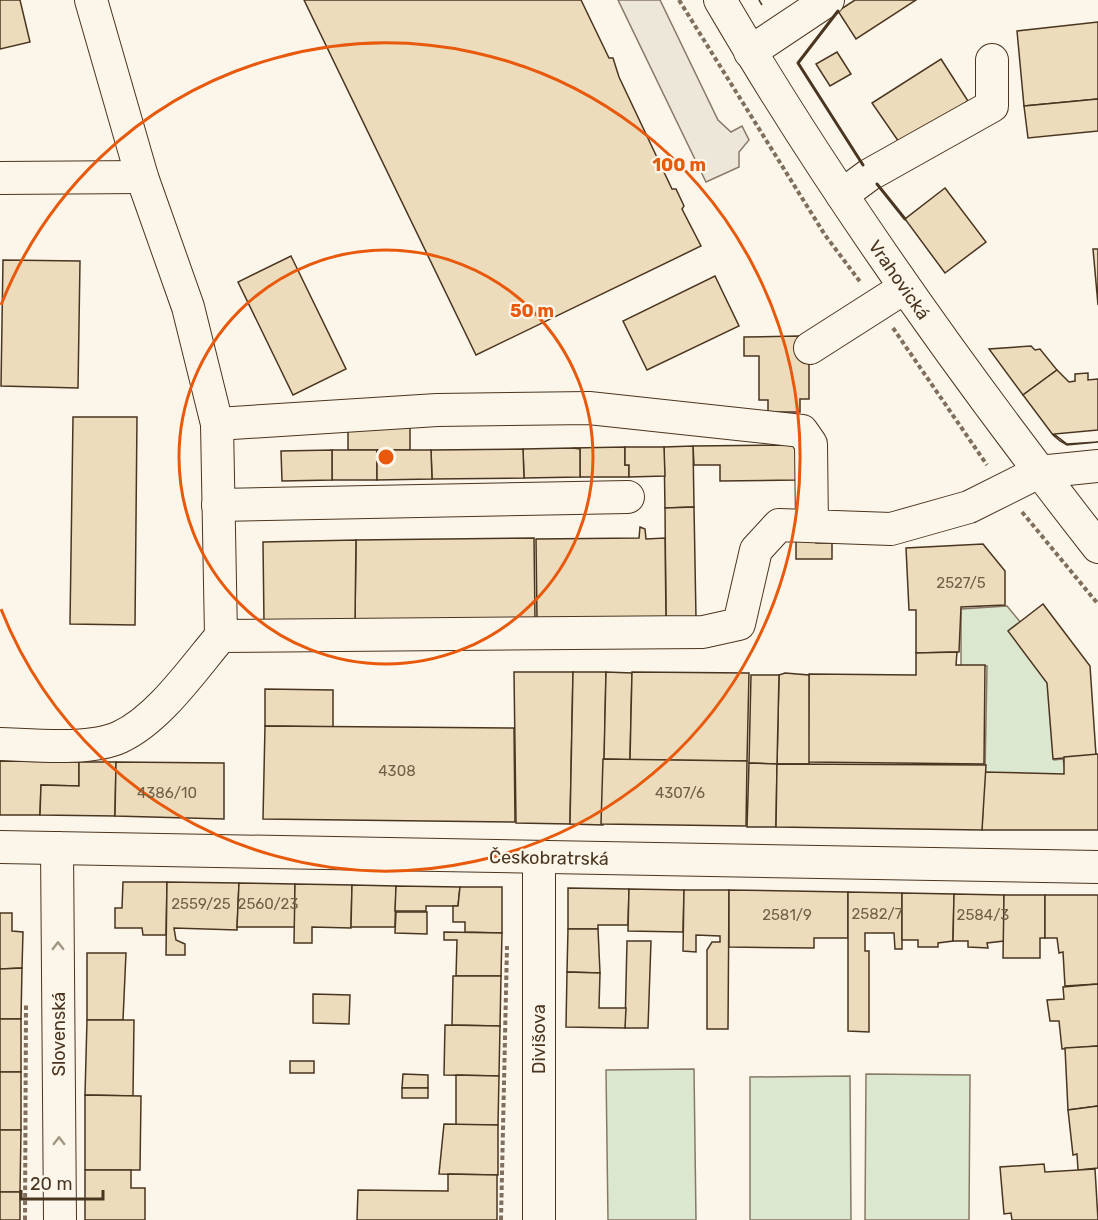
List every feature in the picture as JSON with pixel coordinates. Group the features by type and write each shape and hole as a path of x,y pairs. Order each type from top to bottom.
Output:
{"street":[{"path":"0,744 67,747 119,738 151,716 220,636 217,424 188,307 142,177 91,0"},
{"name":"Vrahovická","path":"720,0 750,52 904,288 1039,472 1098,547"},
{"path":"750,52 812,5"},
{"path":"842,195 869,175 992,106 992,60"},
{"path":"0,178 142,177"},
{"path":"810,348 904,288"},
{"path":"217,424 437,410 589,408 802,431 811,444 812,526"},
{"path":"220,636 703,632 739,624 756,549 779,525 891,529 969,507 1039,472 1098,466"},
{"path":"218,505 628,497"},
{"name":"Českobratrská","path":"0,847 1098,867"},
{"name":"Slovenská","path":"57,848 60,1220"},
{"name":"Divišova","path":"539,858 539,1220"}],"path":[{"path":"679,0 825,235 878,305 1003,489 1098,604"},
{"path":"501,1220 507,940"},
{"path":"25,1220 26,993"}],"green space":[{"path":"1007,606 1021,623 1048,684 1054,760 1063,759 1066,775 985,773 987,666 961,666 961,609"},
{"path":"694,1069 696,1220 608,1220 606,1070"},
{"path":"866,1074 970,1075 969,1220 865,1220"},
{"path":"850,1076 851,1220 750,1220 750,1077"}],"shaded area":[{"path":"618,0 660,0 718,120 731,132 742,126 749,140 739,152 739,167 706,182"}],"building":[{"path":"0,0 20,0 30,42 0,49"},
{"path":"304,0 581,0 609,58 613,58 619,77 672,189 676,189 684,206 682,209 701,246 476,355"},
{"path":"855,0 916,0 856,39 838,11"},
{"path":"1098,22 1098,99 1024,106 1017,31"},
{"path":"837,52 851,74 830,86 816,64"},
{"path":"941,59 968,101 901,145 872,103"},
{"path":"1098,99 1098,131 1028,138 1024,106"},
{"path":"945,188 986,242 945,273 905,219"},
{"path":"1093,249 1098,249 1098,305"},
{"path":"291,256 346,369 293,395 238,282"},
{"path":"3,260 80,261 78,388 1,386"},
{"path":"715,276 739,326 647,370 623,321"},
{"path":"799,336 800,353 809,352 809,399 800,399 800,412 768,412 768,400 759,400 759,356 744,356 744,337"},
{"path":"1031,346 1035,350 1040,349 1057,370 1023,395 989,349"},
{"path":"1057,370 1069,382 1075,381 1075,374 1088,373 1088,380 1098,379 1098,430 1054,434 1067,444 1098,442 1067,445 1060,441 1053,435 1023,395"},
{"path":"73,417 137,417 135,625 70,624"},
{"path":"402,421 410,421 410,450 348,450 348,429 402,428"},
{"path":"796,445 797,480 720,481 720,465 694,465 693,446"},
{"path":"693,446 694,507 665,508 664,447"},
{"path":"625,447 625,465 629,465 629,477 580,477 580,449 573,448"},
{"path":"625,447 664,447 665,476 629,477 629,465 625,465"},
{"path":"523,449 580,449 580,477 524,478"},
{"path":"523,449 524,478 432,479 431,450"},
{"path":"332,450 377,450 377,480 332,480"},
{"path":"332,450 332,480 282,481 281,451"},
{"path":"377,450 431,450 432,479 377,480"},
{"path":"694,507 696,618 666,618 665,508"},
{"path":"640,527 645,529 646,539 665,538 666,618 537,620 536,539 639,538"},
{"path":"796,535 816,535 816,543 832,543 832,559 796,559"},
{"path":"534,538 535,619 355,621 356,540"},
{"path":"356,540 355,621 264,623 263,542"},
{"path":"983,544 1005,571 1005,605 961,607 959,652 916,653 916,610 909,610 906,548"},
{"path":"1043,604 1090,666 1096,755 1053,759 1047,683 1008,631"},
{"path":"957,652 956,665 985,665 984,764 808,762 809,674 916,675 916,653"},
{"path":"514,672 573,672 570,824 516,823"},
{"path":"573,672 606,672 603,825 570,824"},
{"path":"606,672 632,673 630,760 604,759"},
{"path":"632,672 749,673 747,761 630,760"},
{"path":"785,673 809,675 809,764 777,764 779,675"},
{"path":"751,675 779,675 777,764 749,763"},
{"path":"265,689 333,690 333,727 265,726"},
{"path":"265,726 514,728 515,822 263,819"},
{"path":"1098,754 1098,830 982,830 984,772 1064,774 1064,757"},
{"path":"603,759 747,761 746,826 601,824"},
{"path":"0,761 79,762 79,786 41,785 40,815 0,815"},
{"path":"79,762 116,762 115,816 40,815 41,785 79,786"},
{"path":"116,762 224,763 224,819 115,816"},
{"path":"749,763 777,764 776,827 747,827"},
{"path":"777,764 986,765 982,830 776,827"},
{"path":"123,882 167,882 166,935 143,935 142,928 115,928 115,908 122,908"},
{"path":"167,882 239,883 237,930 174,928 176,940 185,944 185,955 166,955"},
{"path":"239,883 295,884 295,927 237,927"},
{"path":"295,884 352,885 351,928 312,927 312,943 294,943"},
{"path":"352,885 396,886 395,927 351,927"},
{"path":"396,886 460,887 458,906 426,906 426,911 395,911"},
{"path":"460,887 502,887 502,933 465,932 465,922 453,922 453,906 458,906"},
{"path":"568,888 629,889 628,925 598,925 598,929 568,929"},
{"path":"629,889 684,890 683,932 628,931"},
{"path":"684,890 729,890 728,1029 707,1029 707,950 712,942 720,942 720,936 696,935 696,952 683,951"},
{"path":"729,890 848,892 848,938 814,938 814,948 729,947"},
{"path":"848,892 902,893 902,949 895,949 894,933 865,933 865,951 869,951 869,1032 848,1031"},
{"path":"902,893 954,894 953,941 938,943 938,947 918,947 918,940 902,940"},
{"path":"954,894 1004,895 1004,941 987,943 988,948 968,947 968,941 953,941"},
{"path":"1004,895 1045,895 1045,938 1040,938 1040,958 1003,958"},
{"path":"1045,895 1098,895 1098,984 1065,986 1063,952 1059,953 1057,938 1045,938"},
{"path":"396,912 427,912 427,934 395,933"},
{"path":"0,913 12,913 12,931 23,932 22,968 0,969"},
{"path":"568,929 598,929 600,973 567,972"},
{"path":"444,932 502,933 501,976 456,976 457,940 444,940"},
{"path":"627,941 651,941 648,1028 625,1028"},
{"path":"87,953 126,953 123,1020 87,1020"},
{"path":"22,968 21,1019 0,1019 0,969"},
{"path":"567,972 600,973 599,1008 626,1008 625,1028 566,1027"},
{"path":"453,976 501,976 500,1026 452,1025"},
{"path":"1098,984 1098,1046 1062,1049 1059,1021 1050,1021 1047,1000 1064,999 1063,987"},
{"path":"313,994 350,995 349,1024 313,1023"},
{"path":"0,1019 21,1019 21,1072 0,1072"},
{"path":"87,1020 134,1020 133,1096 85,1095"},
{"path":"445,1025 500,1026 499,1076 444,1075"},
{"path":"1098,1046 1098,1106 1068,1110 1065,1048"},
{"path":"290,1061 314,1061 314,1073 290,1073"},
{"path":"0,1072 21,1072 21,1130 0,1130"},
{"path":"403,1074 428,1075 428,1088 402,1088"},
{"path":"456,1075 499,1076 498,1125 456,1125"},
{"path":"402,1088 428,1088 428,1098 402,1098"},
{"path":"85,1095 141,1096 140,1170 85,1170"},
{"path":"1098,1106 1098,1168 1078,1170 1077,1154 1073,1155 1068,1110"},
{"path":"444,1124 498,1125 498,1175 439,1174"},
{"path":"0,1130 21,1130 20,1192 0,1192"},
{"path":"1044,1164 1045,1172 1095,1169 1098,1220 1012,1220 1011,1213 1004,1214 1000,1167"},
{"path":"85,1170 131,1170 131,1188 145,1188 145,1220 85,1220"},
{"path":"448,1174 497,1175 497,1220 357,1220 358,1190 448,1191"},
{"path":"0,1192 20,1192 20,1220 0,1220"}],"fence":[{"path":"759,0 762,5"}],"wall":[{"path":"838,11 798,63 863,165"},
{"path":"877,184 905,219"}]}
